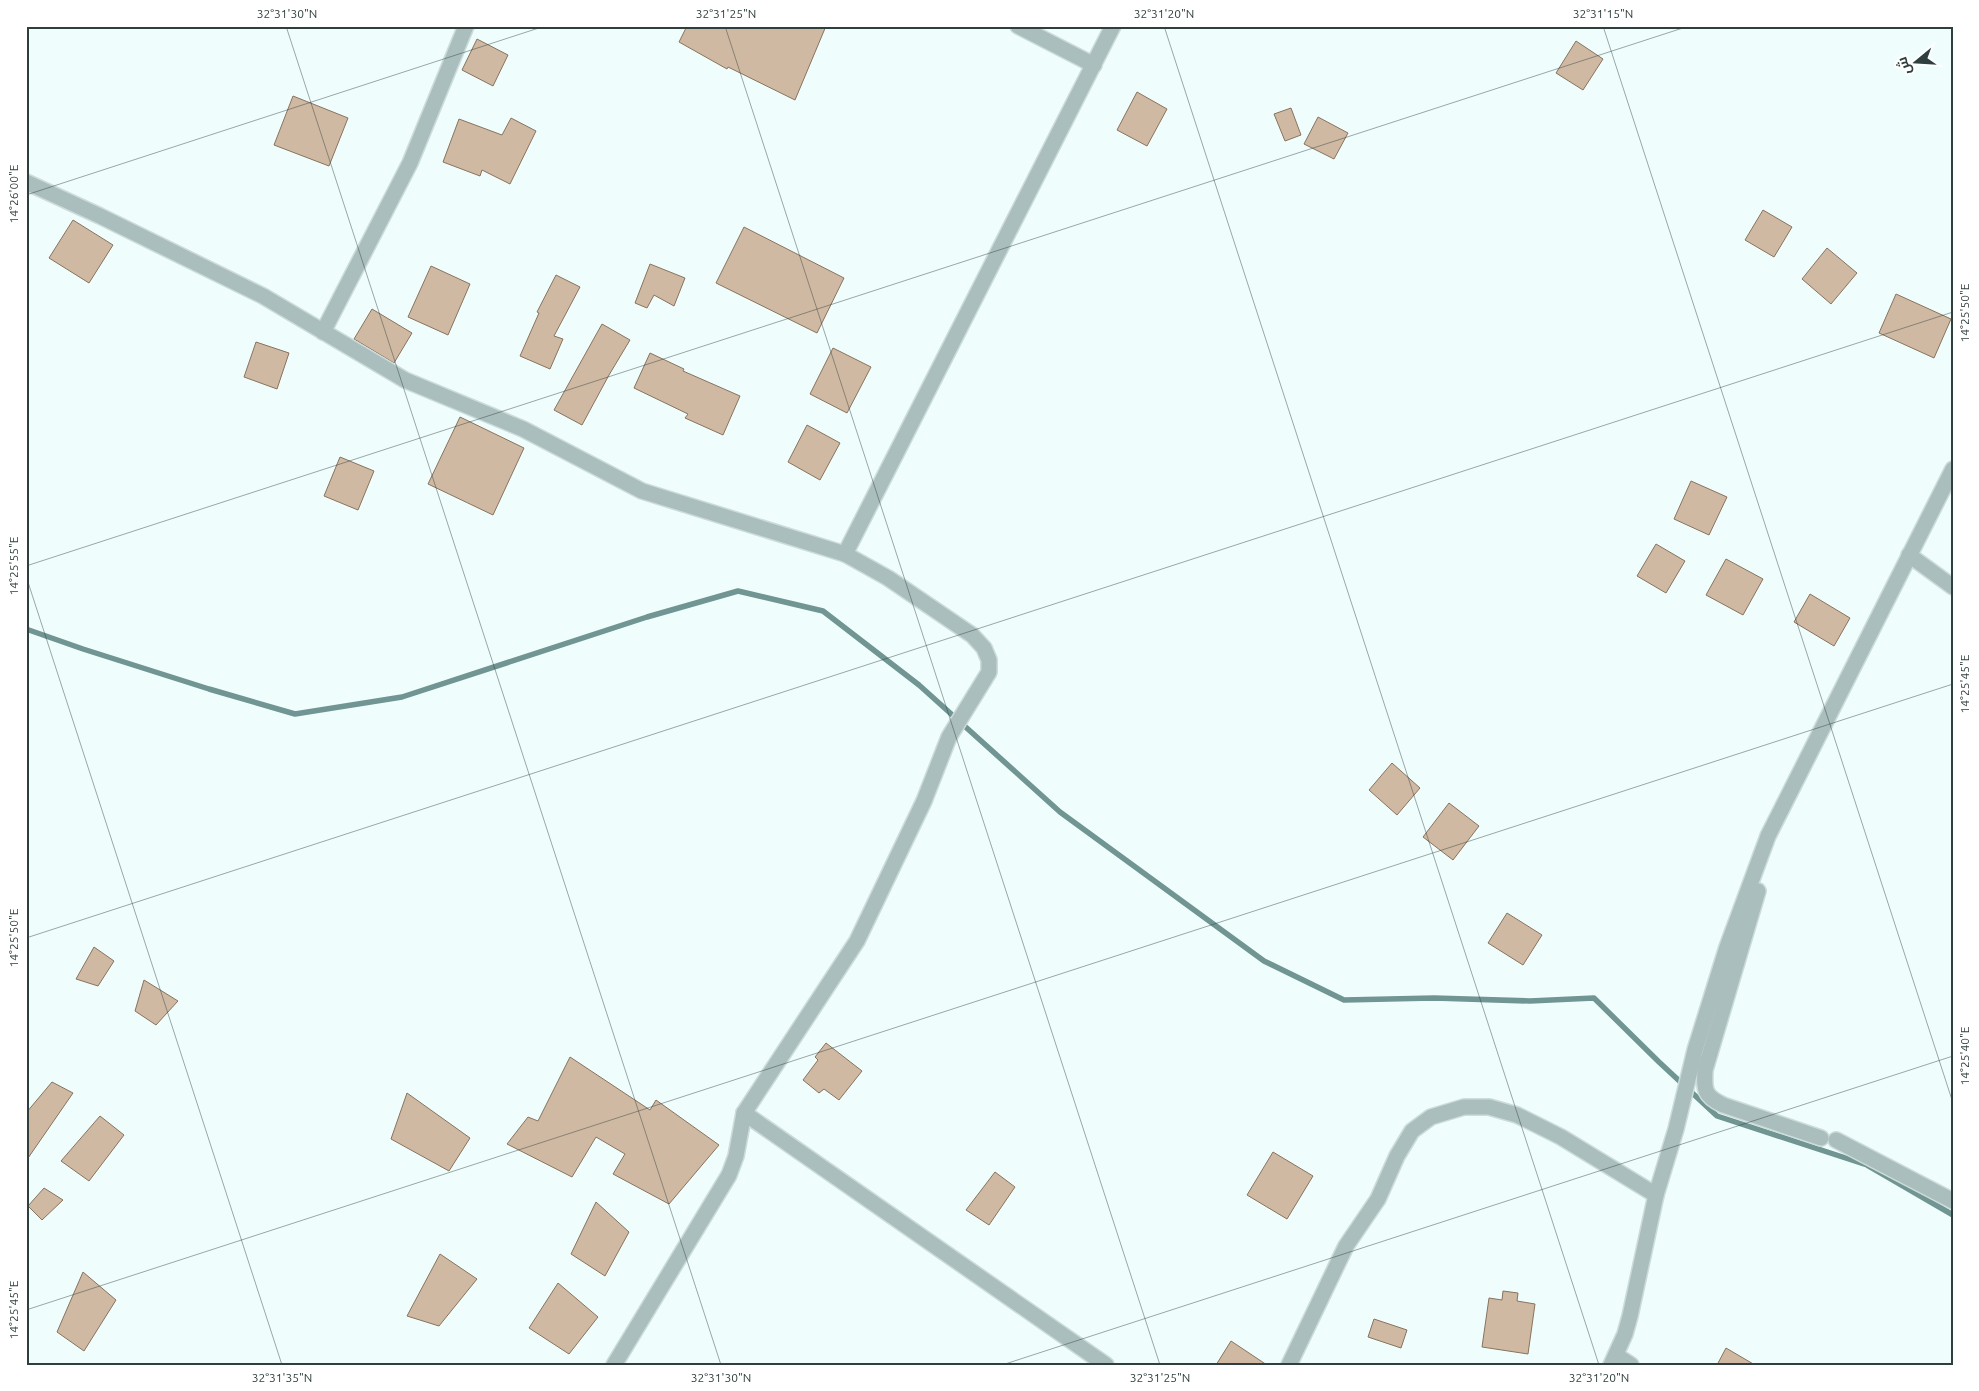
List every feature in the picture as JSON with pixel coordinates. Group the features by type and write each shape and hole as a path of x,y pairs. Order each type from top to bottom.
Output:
{"street":[{"path":"323,332 410,163 466,26"},
{"path":"1018,26 1094,65"},
{"path":"845,554 1113,26"},
{"path":"26,182 263,296 405,380 523,429 642,491 845,554 888,578 972,635 984,648 989,660 989,672 949,737 924,801 857,941 744,1113 736,1156 729,1175 614,1365"},
{"path":"1631,1365 1613,1360 1630,1316 1656,1195 1676,1129 1695,1050 1722,966 1768,836 1953,469"},
{"path":"1909,555 1953,587"},
{"path":"1768,836 1764,872 1705,1070 1704,1088 1710,1099 1723,1105 1828,1139 1953,1201"},
{"path":"1289,1365 1346,1246 1378,1199 1397,1156 1412,1131 1431,1117 1464,1107 1489,1106 1517,1116 1560,1137 1656,1195"},
{"path":"744,1113 1106,1365"}],"building":[{"path":"687,26 826,26 795,100 728,67 727,69 679,42"},
{"path":"477,39 508,55 493,86 462,70"},
{"path":"1576,41 1603,59 1583,90 1556,73"},
{"path":"1137,92 1167,109 1147,146 1117,130"},
{"path":"293,96 348,118 329,166 274,145"},
{"path":"1291,108 1301,135 1285,141 1274,114"},
{"path":"1318,117 1348,133 1334,159 1304,144"},
{"path":"511,118 536,131 510,184 482,170 480,176 443,162 459,119 502,135"},
{"path":"1763,210 1792,227 1774,257 1745,240"},
{"path":"73,220 113,245 89,283 49,258"},
{"path":"744,227 844,278 817,333 716,283"},
{"path":"1827,248 1857,273 1831,304 1802,279"},
{"path":"650,264 685,278 674,306 654,295 647,308 635,303"},
{"path":"431,266 470,284 448,335 408,317"},
{"path":"556,275 580,287 554,336 563,339 550,369 520,356 539,313 537,312"},
{"path":"1896,294 1951,319 1934,358 1879,333"},
{"path":"372,309 412,333 394,363 354,339"},
{"path":"602,324 630,340 582,425 554,410"},
{"path":"256,342 289,353 277,389 244,377"},
{"path":"833,348 871,367 847,413 810,394"},
{"path":"650,353 684,369 683,371 740,396 723,435 685,418 688,414 634,388"},
{"path":"460,417 524,448 493,515 428,484"},
{"path":"807,425 840,443 820,480 788,462"},
{"path":"340,457 374,471 358,510 324,496"},
{"path":"1691,481 1727,497 1709,535 1674,519"},
{"path":"1656,544 1685,561 1666,593 1637,576"},
{"path":"1726,559 1763,579 1743,615 1706,595"},
{"path":"1810,594 1850,618 1834,646 1794,622"},
{"path":"1392,763 1420,788 1397,815 1369,790"},
{"path":"1449,803 1479,826 1453,860 1423,837"},
{"path":"1507,913 1542,935 1523,965 1488,943"},
{"path":"94,947 114,961 98,986 76,979"},
{"path":"144,980 178,1001 156,1025 135,1011"},
{"path":"826,1043 862,1071 839,1100 824,1089 819,1093 803,1080 818,1060 815,1057"},
{"path":"570,1057 650,1110 656,1100 719,1145 669,1204 613,1174 625,1154 596,1137 572,1177 507,1144 528,1117 538,1121"},
{"path":"52,1082 73,1093 26,1161 26,1113"},
{"path":"407,1093 470,1138 449,1171 391,1139"},
{"path":"100,1116 124,1135 89,1181 61,1161"},
{"path":"1273,1152 1313,1176 1287,1219 1247,1195"},
{"path":"995,1172 1015,1187 989,1225 966,1210"},
{"path":"44,1188 63,1200 42,1220 28,1206"},
{"path":"596,1202 629,1232 605,1276 571,1254"},
{"path":"440,1254 477,1279 439,1326 407,1316"},
{"path":"83,1272 116,1300 84,1351 57,1332"},
{"path":"558,1283 598,1317 569,1354 529,1328"},
{"path":"1503,1291 1518,1293 1517,1301 1535,1304 1528,1354 1482,1347 1489,1298 1502,1300"},
{"path":"1374,1319 1407,1330 1401,1348 1368,1337"},
{"path":"1231,1341 1267,1365 1216,1365"},
{"path":"1726,1348 1755,1365 1717,1365"}],"waterway":[{"path":"26,629 209,689 295,714 402,697 647,617 738,591 823,611 919,685 1060,812 1264,961 1344,1000 1434,998 1530,1001 1594,998 1717,1116 1867,1165 1953,1215"}]}
